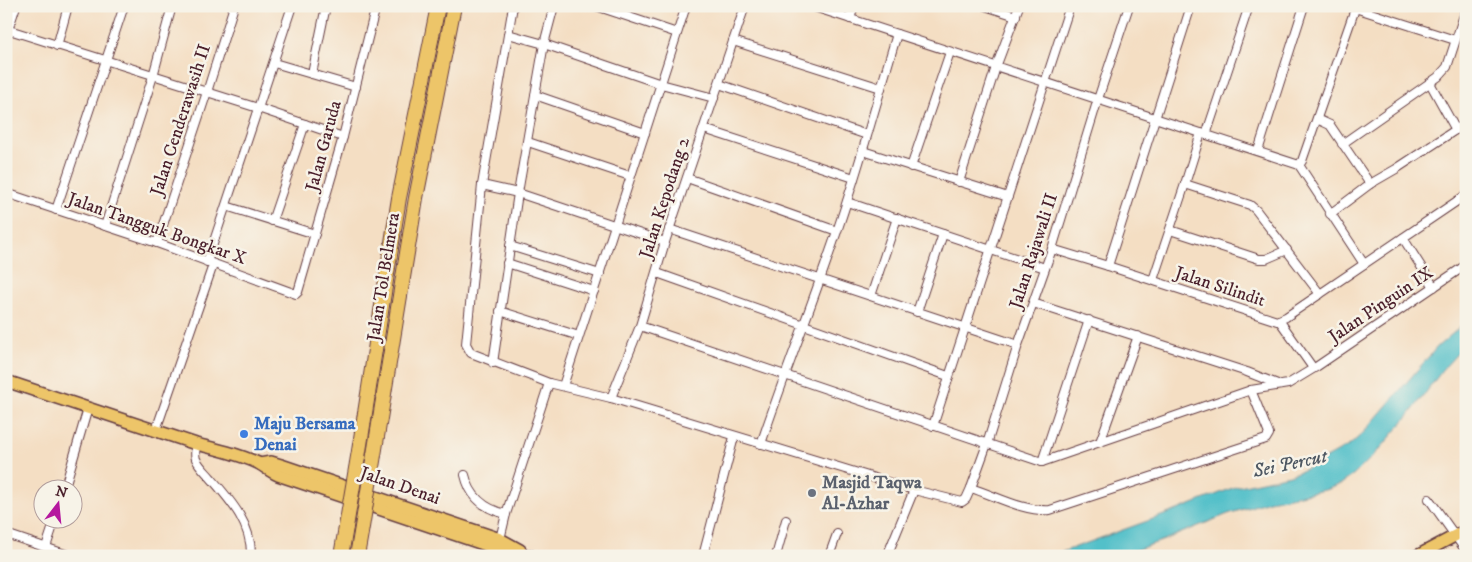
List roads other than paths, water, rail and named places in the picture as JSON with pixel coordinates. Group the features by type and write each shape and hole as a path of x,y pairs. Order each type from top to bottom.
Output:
{"highway":[{"name":"Jalan Tol Belmera","path":"341,556 399,198 438,6"},
{"name":"Jalan Tol Belmera","path":"357,556 416,198 454,6"}],"main road":[{"name":"Jalan Denai","path":"6,382 260,464 277,463 498,548 529,555"},
{"path":"1417,556 1466,530"}],"street":[{"path":"16,6 7,32 207,92 343,137"},
{"path":"57,46 68,6"},
{"path":"56,210 124,6"},
{"path":"105,226 153,76 172,6"},
{"name":"Jalan Cenderawasih II","path":"157,243 234,6"},
{"path":"156,430 210,263 226,206 292,6"},
{"path":"312,74 326,6"},
{"name":"Jalan Garuda","path":"297,293 343,137 376,6"},
{"path":"513,6 482,185 466,344 471,353 492,363 549,383 612,398 734,437 914,490 887,556"},
{"path":"492,363 518,193 544,44 554,6"},
{"path":"596,6 677,33"},
{"path":"563,386 686,6"},
{"name":"Jalan Kepodang 2","path":"612,398 640,326 669,229 745,6"},
{"path":"811,6 1299,165 1364,264"},
{"path":"850,19 854,6"},
{"path":"985,6 1016,16"},
{"path":"959,182 996,67 1019,6"},
{"path":"933,426 1070,6"},
{"name":"Jalan Rajawali II","path":"914,490 962,502 966,499 972,488 1018,345 1052,249 1129,6"},
{"path":"1108,266 1192,6"},
{"path":"1152,280 1249,6"},
{"path":"1258,151 1304,6"},
{"path":"1299,165 1356,7 1455,40"},
{"path":"1342,144 1438,77 1447,67 1466,9"},
{"path":"508,34 544,44 661,84 714,98"},
{"path":"761,444 783,376 804,326 847,202 897,34"},
{"path":"733,41 880,88"},
{"path":"911,167 950,52"},
{"path":"274,63 356,87"},
{"path":"1430,83 1456,130"},
{"path":"719,84 867,135"},
{"path":"535,96 644,133"},
{"path":"1316,119 1330,125 1370,184"},
{"path":"1330,214 1370,184 1466,123"},
{"path":"272,221 305,124"},
{"path":"704,129 854,178"},
{"path":"528,142 630,176"},
{"path":"863,151 1008,197"},
{"path":"687,178 837,231"},
{"path":"1185,184 1250,205 1256,210 1320,294"},
{"path":"482,185 518,193 665,242"},
{"name":"Jalan Tangguk Bongkar X","path":"6,193 157,243 294,294 297,293"},
{"name":"Jalan Silindit","path":"1052,249 1279,320 1466,195"},
{"path":"847,202 1045,268"},
{"path":"226,206 315,234"},
{"path":"872,296 897,218"},
{"path":"669,229 1018,345"},
{"path":"1170,230 1260,259 1266,259 1287,250"},
{"path":"917,312 943,234"},
{"path":"1403,238 1434,287"},
{"path":"510,246 600,274"},
{"path":"507,264 594,291"},
{"name":"Jalan Pinguin IX","path":"1282,386 1313,368 1466,265"},
{"path":"656,273 948,376"},
{"path":"1033,303 1247,372 1282,386"},
{"path":"500,311 579,336"},
{"path":"1042,462 1089,320"},
{"path":"1279,320 1313,368"},
{"path":"640,326 783,376 1042,462 1251,390 1282,386"},
{"path":"1100,442 1138,336"},
{"path":"498,548 506,514 549,383"},
{"path":"972,488 1029,508 1050,510 1266,439 1269,434 1251,390"},
{"path":"67,480 88,408"},
{"path":"703,556 734,437"},
{"path":"196,444 195,453 198,462 242,518 251,545 251,556"},
{"path":"465,475 467,484 476,500 495,512 506,514"},
{"path":"1429,499 1466,551"},
{"path":"776,556 786,520"},
{"path":"46,547 51,530"},
{"path":"829,556 837,534"},
{"path":"6,535 71,556"}],"water":[{"name":"Sei Percut","path":"1466,322 1466,344 1444,368 1410,414 1380,449 1354,475 1341,484 1325,490 1269,501 1228,514 1119,556 1051,556 1235,487 1290,475 1306,469 1350,445 1363,433 1437,347"}],"place":[{"name":"Maju Bersama Denai","path":"244,434"},
{"name":"Masjid Taqwa Al-Azhar","path":"812,493"}]}
